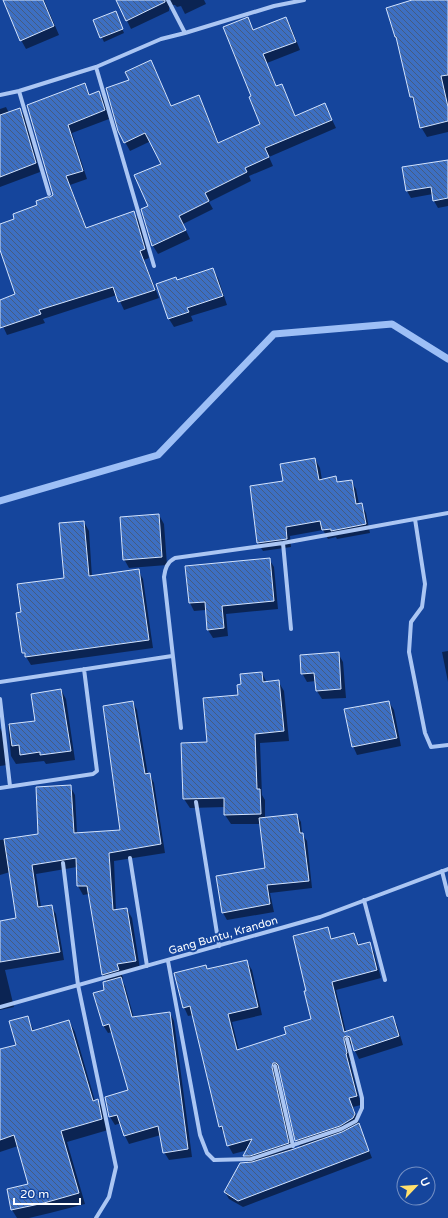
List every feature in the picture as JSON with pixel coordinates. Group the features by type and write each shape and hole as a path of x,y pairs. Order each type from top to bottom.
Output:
{"street":[{"path":"168,0 185,33"},
{"path":"0,95 96,68 161,39 274,6 304,0"},
{"path":"96,68 154,266"},
{"path":"19,90 49,194"},
{"path":"181,728 164,577 168,562 175,558 283,543 448,514"},
{"path":"415,519 425,584 422,607 411,622 409,652 425,733 431,747 448,745"},
{"path":"283,543 291,629"},
{"path":"0,682 172,656"},
{"path":"0,788 93,774 97,772 84,669"},
{"path":"0,699 10,786"},
{"path":"196,802 218,946"},
{"path":"130,858 147,966"},
{"path":"63,863 78,985 116,1167 109,1197 96,1218"},
{"name":"Gang Buntu, Krandon","path":"0,1007 168,961 320,917 448,869"},
{"path":"442,871 448,894"},
{"path":"364,900 385,980"},
{"path":"168,961 198,1128 206,1152 214,1160 251,1159 341,1129 356,1121 362,1108 362,1098 347,1039"},
{"path":"275,1066 293,1146"}],"building":[{"path":"3,0 43,0 54,26 20,41"},
{"path":"116,0 165,0 165,2 126,21"},
{"path":"412,0 448,0 448,75 441,76 448,107 448,121 420,128 413,97 410,97 396,37 386,8"},
{"path":"116,11 123,29 100,38 93,20"},
{"path":"248,17 253,30 286,17 296,42 263,54 276,86 282,84 295,116 325,103 332,120 265,148 269,157 245,168 247,172 205,193 209,201 179,216 186,230 152,246 141,209 148,206 134,175 161,164 145,133 124,143 118,131 106,88 129,80 125,72 151,60 171,106 199,95 218,143 260,124 249,97 251,96 223,27"},
{"path":"85,83 89,95 99,91 105,110 68,125 83,171 66,176 86,228 134,211 145,249 140,251 155,290 118,302 113,287 39,310 41,314 0,328 0,300 15,294 0,250 0,224 14,219 13,214 37,205 36,201 53,195 27,105"},
{"path":"20,108 36,163 0,177 0,115"},
{"path":"448,160 448,198 433,201 431,187 406,191 402,167"},
{"path":"213,268 223,296 187,308 189,312 168,319 156,284 176,277 177,280"},
{"path":"315,458 319,480 336,476 337,482 352,480 356,504 362,503 366,524 331,531 331,529 322,530 320,521 286,527 287,539 257,543 250,486 283,481 280,464"},
{"path":"159,514 162,557 123,560 120,517"},
{"path":"84,521 89,576 139,569 149,640 25,657 25,653 22,653 16,613 21,612 17,584 64,578 59,523"},
{"path":"270,558 274,601 222,606 224,628 207,630 205,602 189,603 185,566"},
{"path":"339,652 341,689 316,691 314,673 301,674 300,655"},
{"path":"262,672 263,682 279,680 284,731 255,734 257,789 260,789 261,814 224,815 224,798 183,799 181,743 207,742 203,698 238,695 237,685 241,684 240,674"},
{"path":"61,689 71,751 40,755 40,752 20,755 19,745 12,746 9,724 35,721 31,694"},
{"path":"133,701 145,774 150,773 161,844 109,853 113,910 127,908 136,961 117,964 119,970 102,975 87,886 77,886 76,858 32,865 38,907 52,905 60,952 0,962 0,921 16,918 4,839 38,834 36,787 71,785 74,833 120,830 103,706"},
{"path":"389,701 397,738 352,747 344,709"},
{"path":"297,814 300,833 303,833 309,881 267,885 270,904 222,913 216,876 265,868 259,818"},
{"path":"328,927 331,939 354,933 358,945 370,942 377,970 332,982 344,1032 393,1016 399,1036 354,1051 350,1037 344,1037 346,1054 357,1096 349,1098 355,1114 353,1118 340,1126 295,1141 278,1065 273,1063 272,1067 289,1143 250,1156 243,1156 252,1139 227,1146 222,1126 219,1127 190,1006 183,1008 174,973 206,965 207,969 247,960 258,1007 228,1014 237,1050 286,1034 284,1027 311,1019 293,936"},
{"path":"121,977 132,1017 170,1012 188,1149 163,1153 158,1126 124,1136 117,1115 109,1117 105,1097 128,1090 109,1024 103,1026 93,993 104,990 103,982"},
{"path":"28,1016 32,1031 69,1020 93,1101 98,1099 102,1119 61,1131 79,1193 44,1203 11,1210 7,1189 28,1184 14,1135 0,1140 0,1049 16,1045 9,1021"},
{"path":"359,1123 369,1151 238,1201 224,1192 240,1163 252,1162 294,1149 342,1132"}],"waterway":[{"path":"0,501 158,455 274,334 392,324 448,359"}]}
